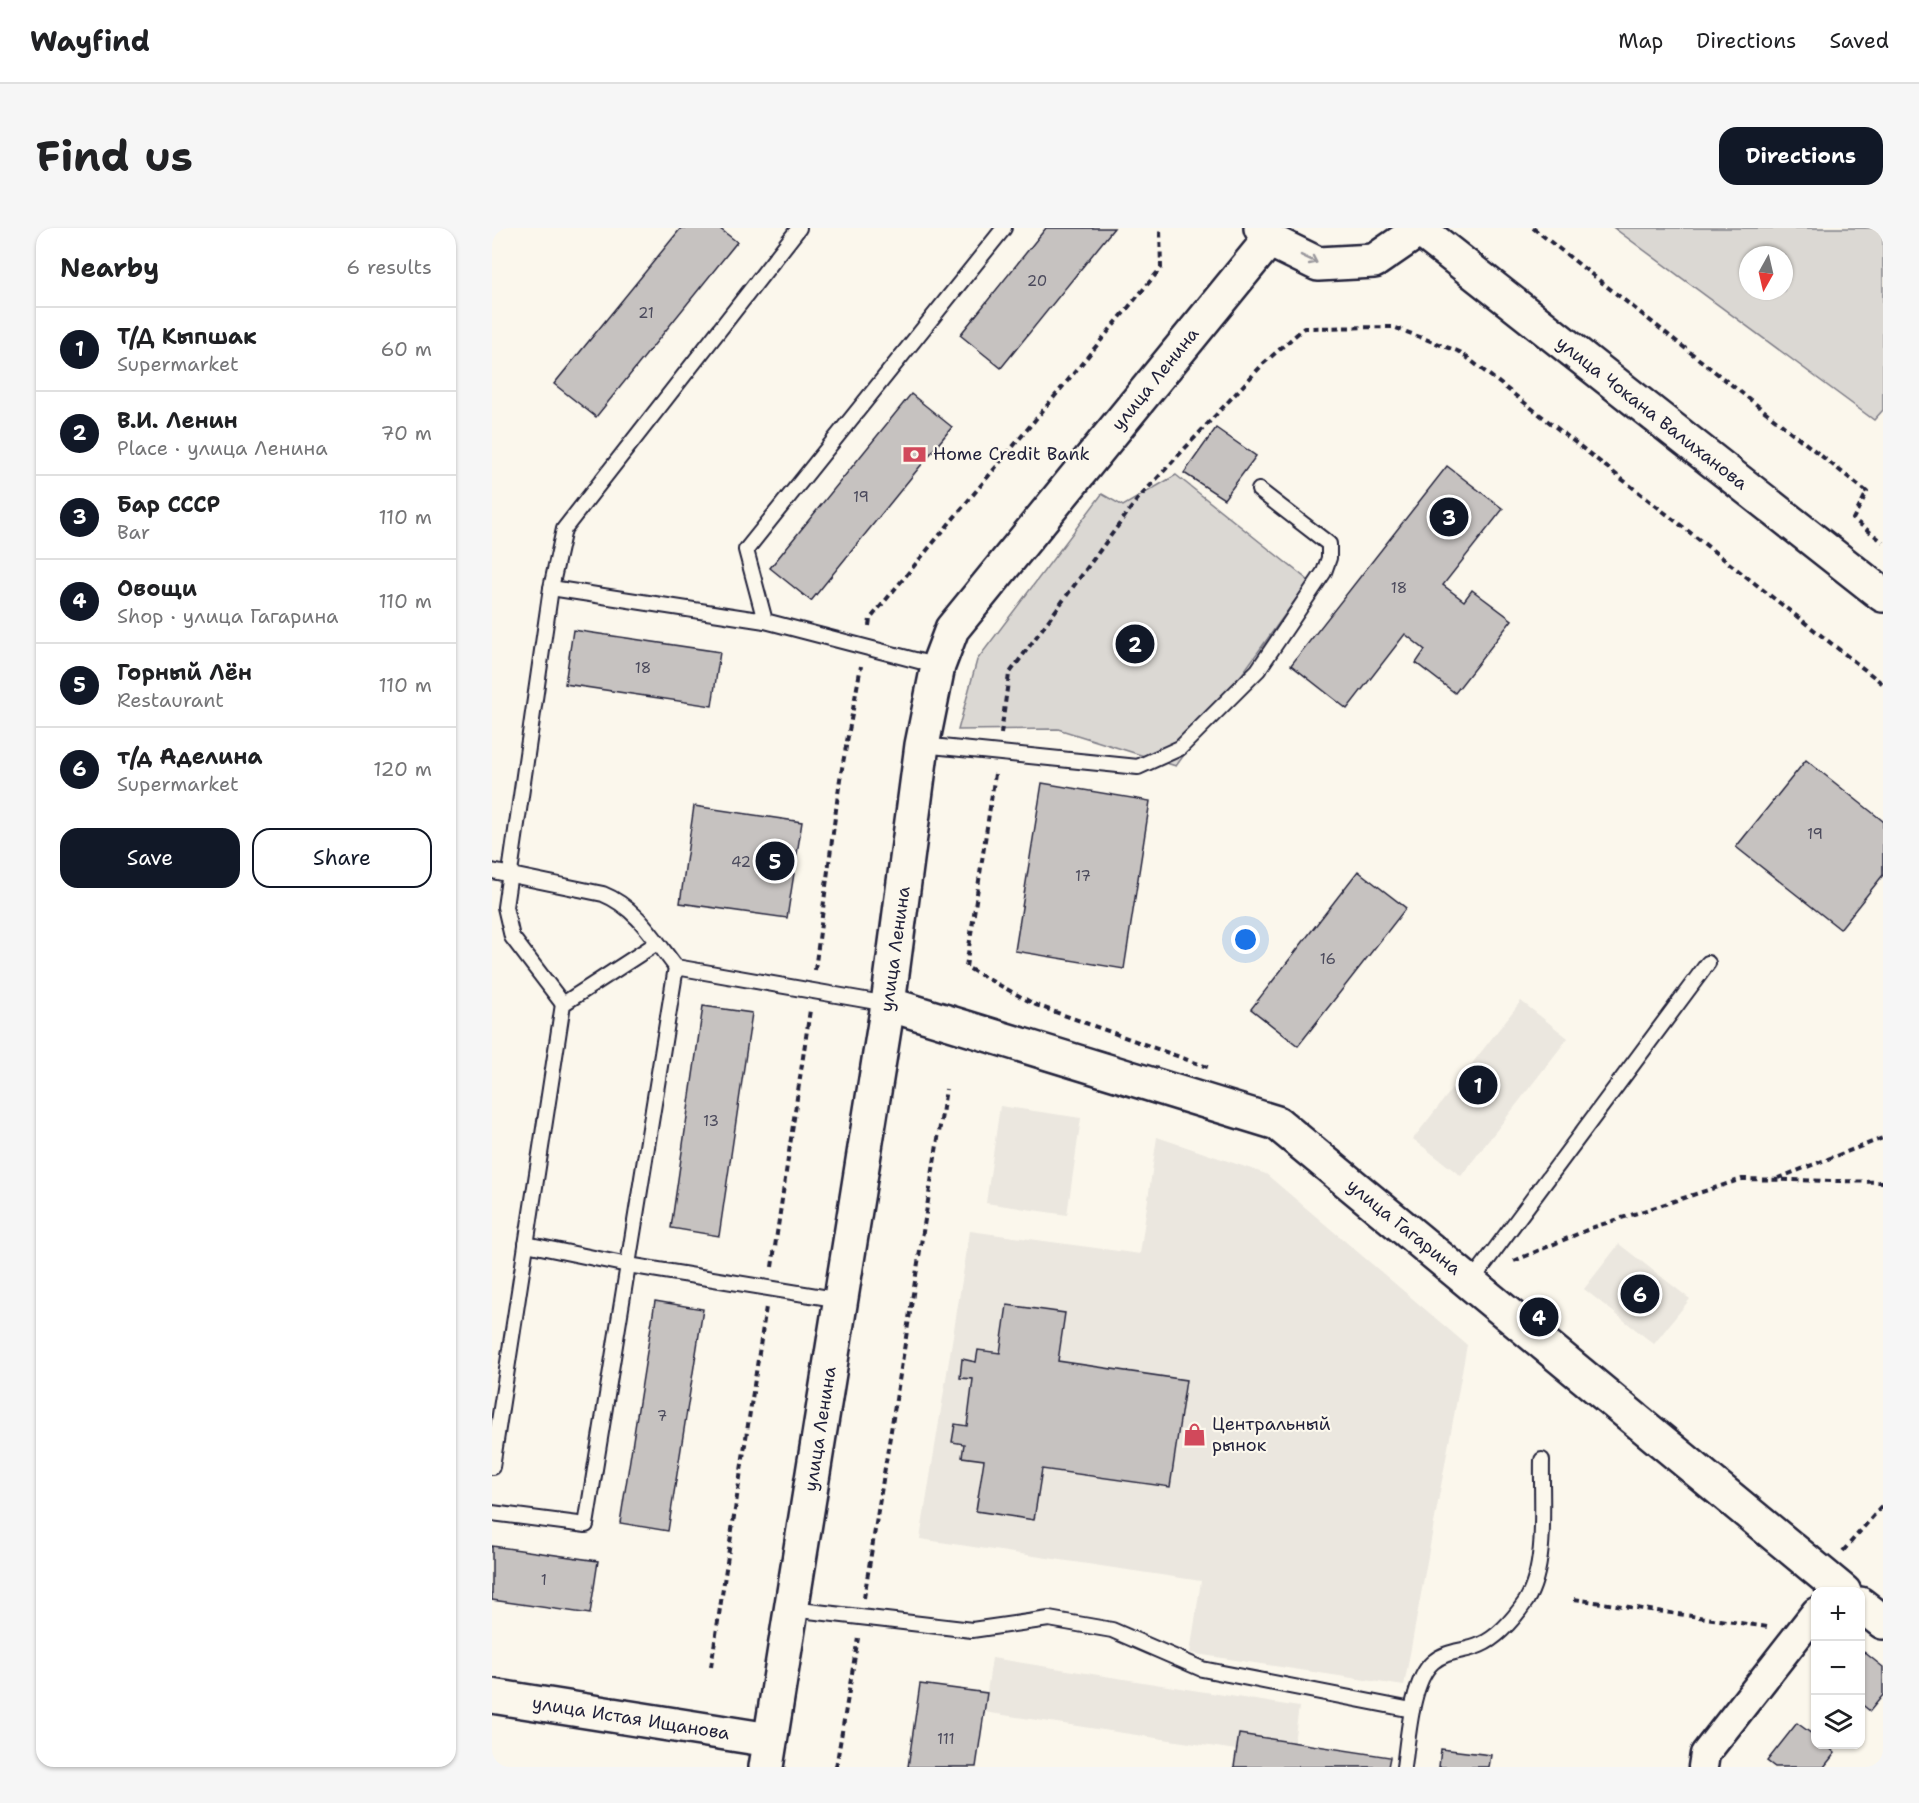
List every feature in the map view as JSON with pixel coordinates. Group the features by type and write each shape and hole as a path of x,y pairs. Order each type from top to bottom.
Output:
{"street":[{"path":"1265,234 1318,264 1374,261 1421,229"},
{"name":"улица Чокана Валиханова","path":"1421,229 1883,595"},
{"name":"улица Ленина","path":"768,1753 888,1004 922,744 938,666 952,629 1265,234"},
{"name":"улица Гагарина","path":"888,1004 1277,1123 1471,1281 1836,1587"},
{"name":"улица Гагарина","path":"1865,1609 1883,1622"},
{"path":"1703,1767 1705,1754 1811,1617"},
{"name":"улица Истая Ищанова","path":"492,1696 768,1753"}],"lane":[{"path":"492,1467 563,1004 512,937 505,906 551,588 564,529 799,228"},
{"path":"765,621 746,550 1004,228"},
{"path":"922,744 1138,767 1180,748 1258,670 1324,572 1329,558 1329,544 1259,490"},
{"path":"551,588 765,621 938,666"},
{"path":"492,871 603,894 619,900 676,967 888,1004"},
{"path":"563,1004 657,943"},
{"path":"1471,1281 1708,963"},
{"path":"492,1513 586,1525 676,967"},
{"path":"526,1244 628,1265 841,1300"},
{"path":"1404,1767 1412,1710 1424,1674 1431,1663 1444,1654 1480,1645 1492,1638 1507,1625 1527,1599 1540,1559 1542,1460"},
{"path":"791,1609 972,1630 1049,1619 1112,1630 1202,1669 1412,1710"}],"path":[{"path":"711,1667 813,991 840,779 870,620 1161,268 1160,228"},
{"path":"1533,228 1867,492 1853,519 1883,542"},
{"path":"966,967 1009,674 1137,500 1264,363 1304,328 1392,327 1461,352 1883,684"},
{"path":"836,1767 946,1089"},
{"path":"1775,1180 1883,1138"},
{"path":"1512,1262 1594,1227 1742,1179 1883,1182"},
{"path":"1842,1551 1883,1505"},
{"path":"1574,1599 1773,1628"}],"shaded area":[{"path":"1614,228 1883,228 1883,410 1874,420"},
{"path":"1176,475 1309,581 1176,766 1058,729 958,730 977,660 1102,494 1123,506"},
{"path":"1521,1001 1568,1038 1461,1176 1413,1139"},
{"path":"1000,1106 1081,1118 1067,1215 986,1203"},
{"name":"Центральный рынок","path":"1157,1137 1266,1174 1467,1345 1404,1686 1190,1653 1201,1581 920,1539 970,1231 1140,1254"},
{"path":"1619,1244 1690,1299 1654,1344 1584,1289"},
{"path":"992,1658 1299,1707 1294,1742 1239,1734 1236,1750 984,1712"}],"building":[{"path":"681,228 719,228 737,242 596,417 554,384"},
{"path":"1046,228 1114,228 1001,368 960,335"},
{"path":"911,394 952,427 811,601 770,568"},
{"path":"1216,428 1256,456 1224,499 1184,473"},
{"path":"1447,466 1503,509 1443,585 1464,601 1472,590 1512,620 1455,693 1416,663 1425,650 1405,634 1347,709 1291,665"},
{"path":"573,630 720,652 712,706 565,684"},
{"path":"1806,760 1883,821 1883,875 1840,929 1736,847"},
{"path":"1042,783 1150,801 1124,969 1015,951"},
{"path":"694,806 802,822 787,918 680,903"},
{"path":"1358,871 1406,908 1298,1046 1251,1009"},
{"path":"703,1006 752,1013 719,1236 671,1228"},
{"path":"655,1301 703,1309 668,1531 620,1523"},
{"path":"1007,1305 1065,1313 1058,1361 1186,1380 1170,1487 1042,1469 1034,1520 976,1511 984,1460 962,1457 964,1444 952,1442 955,1424 967,1426 973,1379 960,1378 962,1359 976,1362 978,1350 1000,1353"},
{"path":"492,1546 598,1561 590,1614 492,1600"},
{"path":"1865,1653 1883,1667 1883,1695 1870,1711 1865,1707"},
{"path":"920,1684 987,1693 976,1767 908,1767"},
{"path":"1797,1723 1811,1733 1811,1749 1831,1749 1835,1753 1824,1767 1775,1767 1767,1761"},
{"path":"1239,1734 1390,1757 1388,1767 1234,1767"},
{"path":"1441,1749 1491,1755 1489,1767 1439,1767"}],"place":[{"name":"Home Credit Bank","path":"915,454"},
{"name":"Бар СССР","path":"1449,517"},
{"name":"В.И. Ленин","path":"1135,644"},
{"name":"Горный Лён","path":"775,861"},
{"name":"Т/Д Кыпшак","path":"1478,1085"},
{"name":"т/д Аделина","path":"1640,1294"},
{"name":"Овощи","path":"1539,1317"},
{"name":"Центральный рынок","path":"1194,1434"}]}
